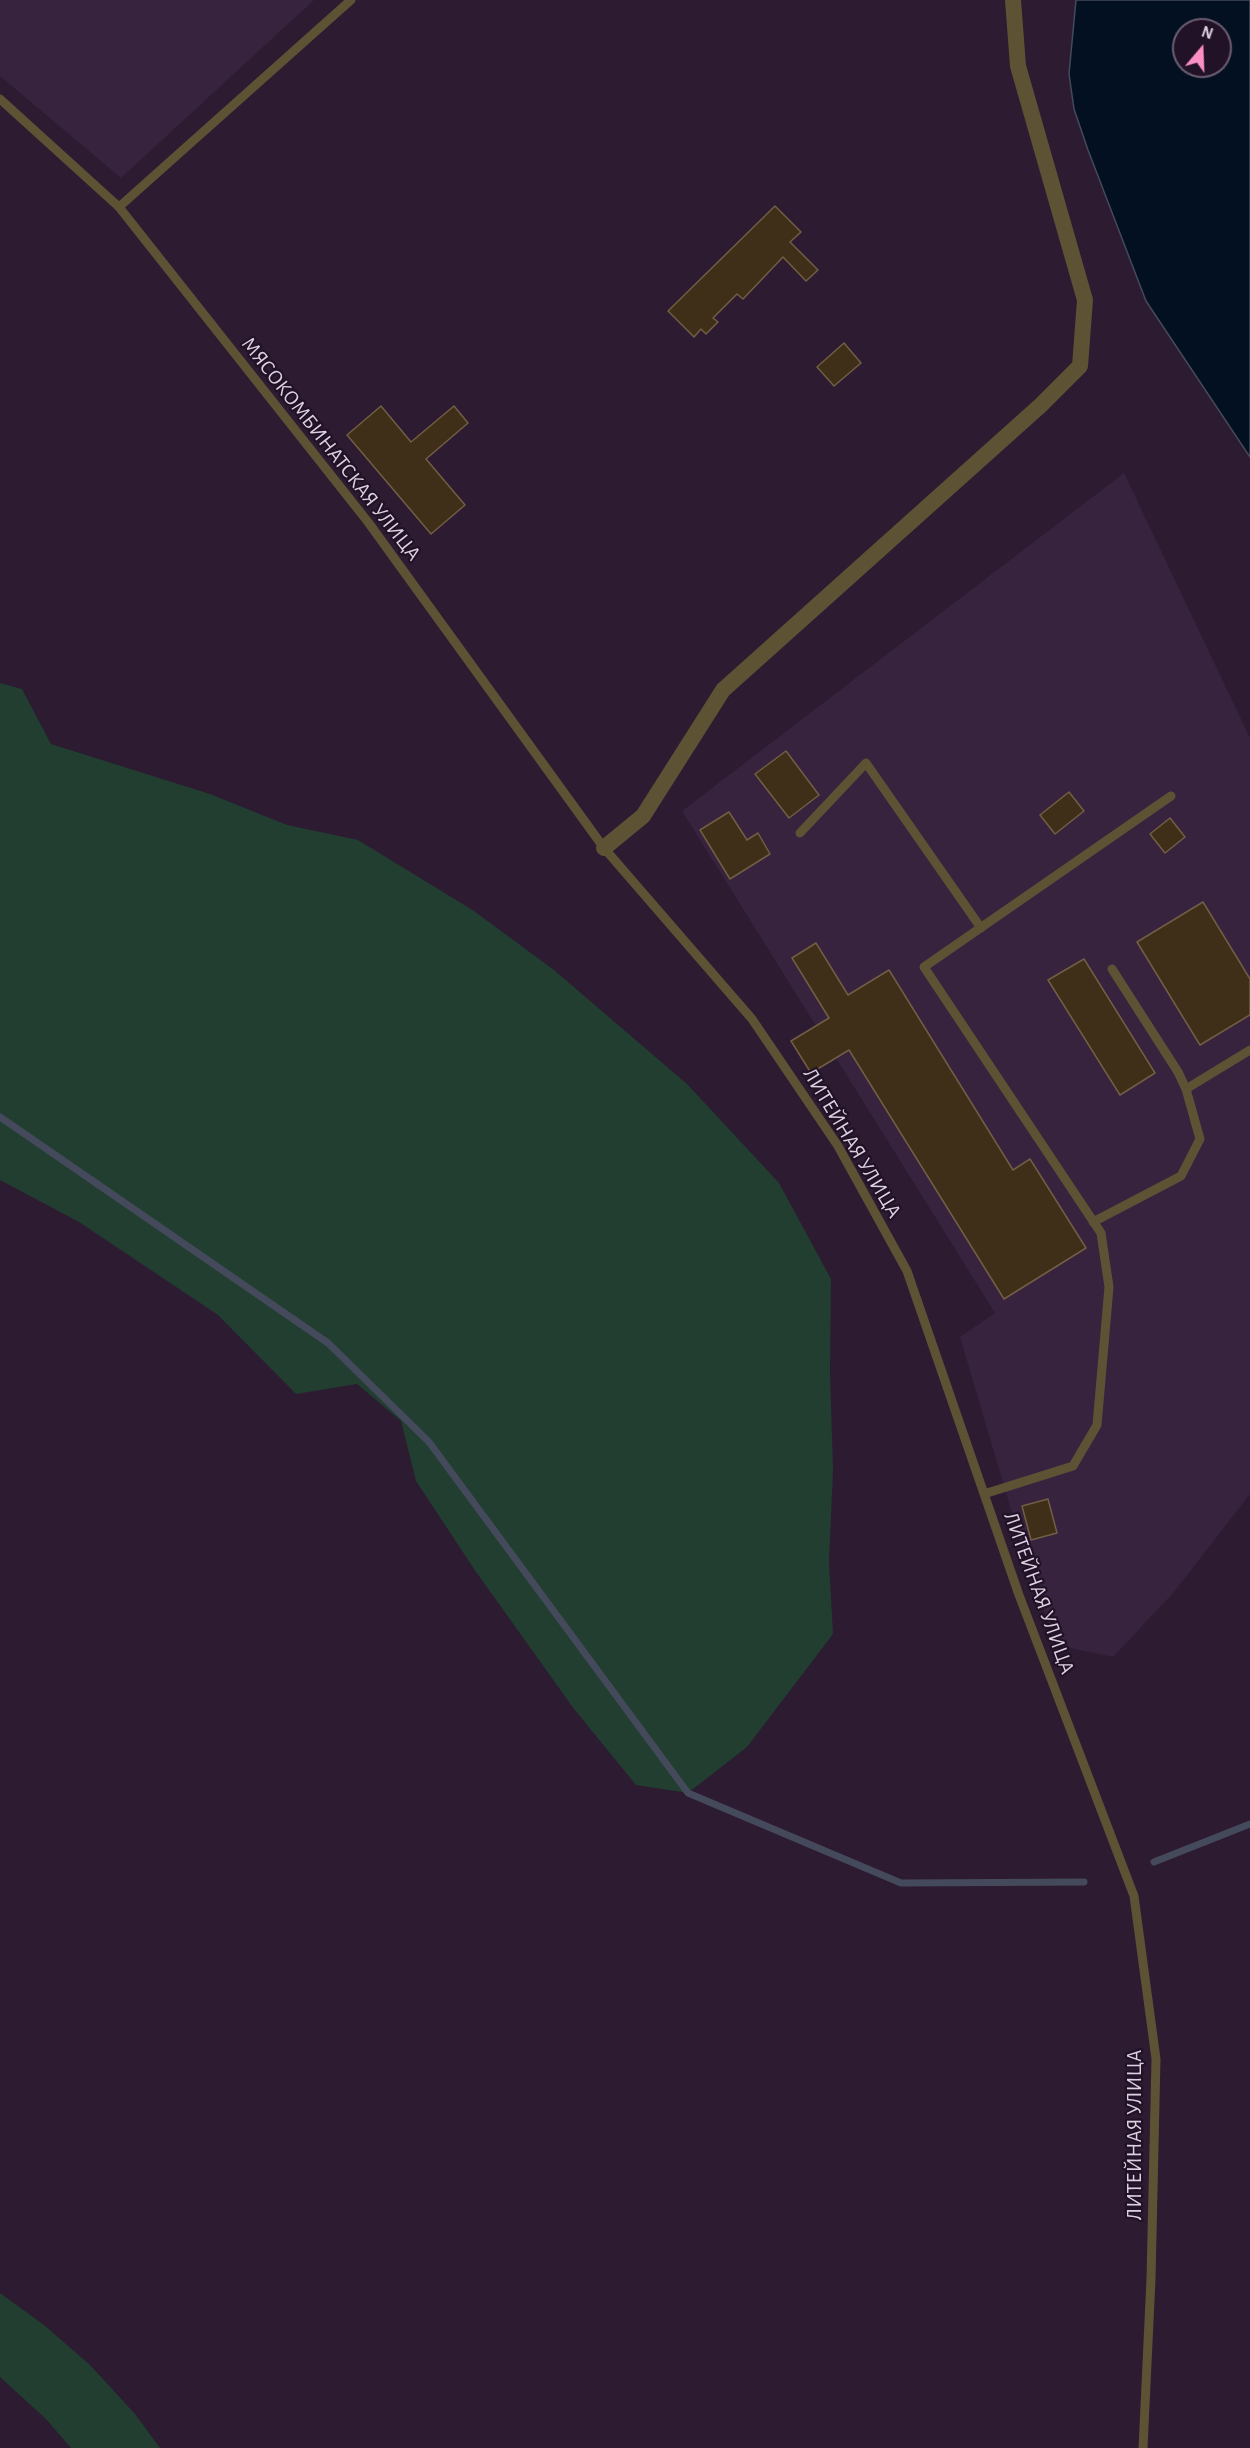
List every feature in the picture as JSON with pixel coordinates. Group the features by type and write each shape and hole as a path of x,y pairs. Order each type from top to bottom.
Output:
{"street":[{"path":"604,848 643,816 723,690 1041,405 1080,366 1085,300 1018,66 1013,0"}],"lane":[{"path":"119,207 351,0"},
{"name":"МЯСОКОМБИНАТСКАЯ УЛИЦА","path":"0,99 119,207 368,522 604,848"},
{"path":"800,833 866,763 981,928"},
{"path":"984,1494 1073,1466 1097,1425 1109,1287 1101,1233 924,967 1171,796"},
{"name":"ЛИТЕЙНАЯ УЛИЦА","path":"604,848 752,1019 838,1146 907,1271 1019,1595 1134,1896 1156,2059 1151,2279 1143,2448"},
{"path":"1094,1222 1181,1176 1200,1139 1186,1089 1178,1072 1112,969"},
{"path":"1186,1089 1250,1050"}],"shaded area":[{"path":"0,0 314,0 121,178 0,76"},
{"path":"1124,473 1250,738 1250,1494 1174,1592 1113,1657 1056,1645 1025,1557 960,1337 995,1313 682,811"}],"green space":[{"path":"0,683 22,689 51,744 210,794 287,825 358,840 474,911 554,970 687,1084 779,1183 831,1279 830,1373 833,1470 829,1562 833,1634 747,1747 688,1793 636,1785 574,1709 474,1569 416,1481 401,1421 357,1384 296,1394 218,1315 79,1222 0,1180"},
{"path":"0,2293 44,2325 90,2365 135,2414 160,2448 71,2448 46,2419 0,2377"}],"water":[{"path":"1076,0 1250,0 1250,457 1146,301 1074,109 1069,74"}],"building":[{"path":"775,206 801,232 790,242 818,270 806,281 783,257 743,299 737,294 713,318 718,322 706,334 701,329 694,337 668,311"},
{"path":"844,343 861,363 834,386 817,367"},
{"path":"381,406 411,442 454,406 468,423 426,459 465,505 431,534 347,435"},
{"path":"786,751 819,795 789,818 755,774"},
{"path":"1069,792 1084,811 1055,834 1040,815"},
{"path":"729,812 747,840 758,833 770,854 730,879 700,830"},
{"path":"1170,818 1185,837 1165,853 1150,834"},
{"path":"1203,902 1250,979 1250,1015 1200,1045 1137,942"},
{"path":"816,943 848,995 889,970 1013,1170 1030,1159 1086,1248 1004,1299 849,1050 811,1073 791,1041 829,1018 792,958"},
{"path":"1084,959 1155,1073 1120,1095 1048,980"},
{"path":"1048,1499 1057,1533 1031,1540 1022,1506"}],"waterway":[{"path":"0,1117 328,1343 429,1442 688,1793 901,1883 1084,1882"},
{"path":"1154,1862 1250,1824"}]}
